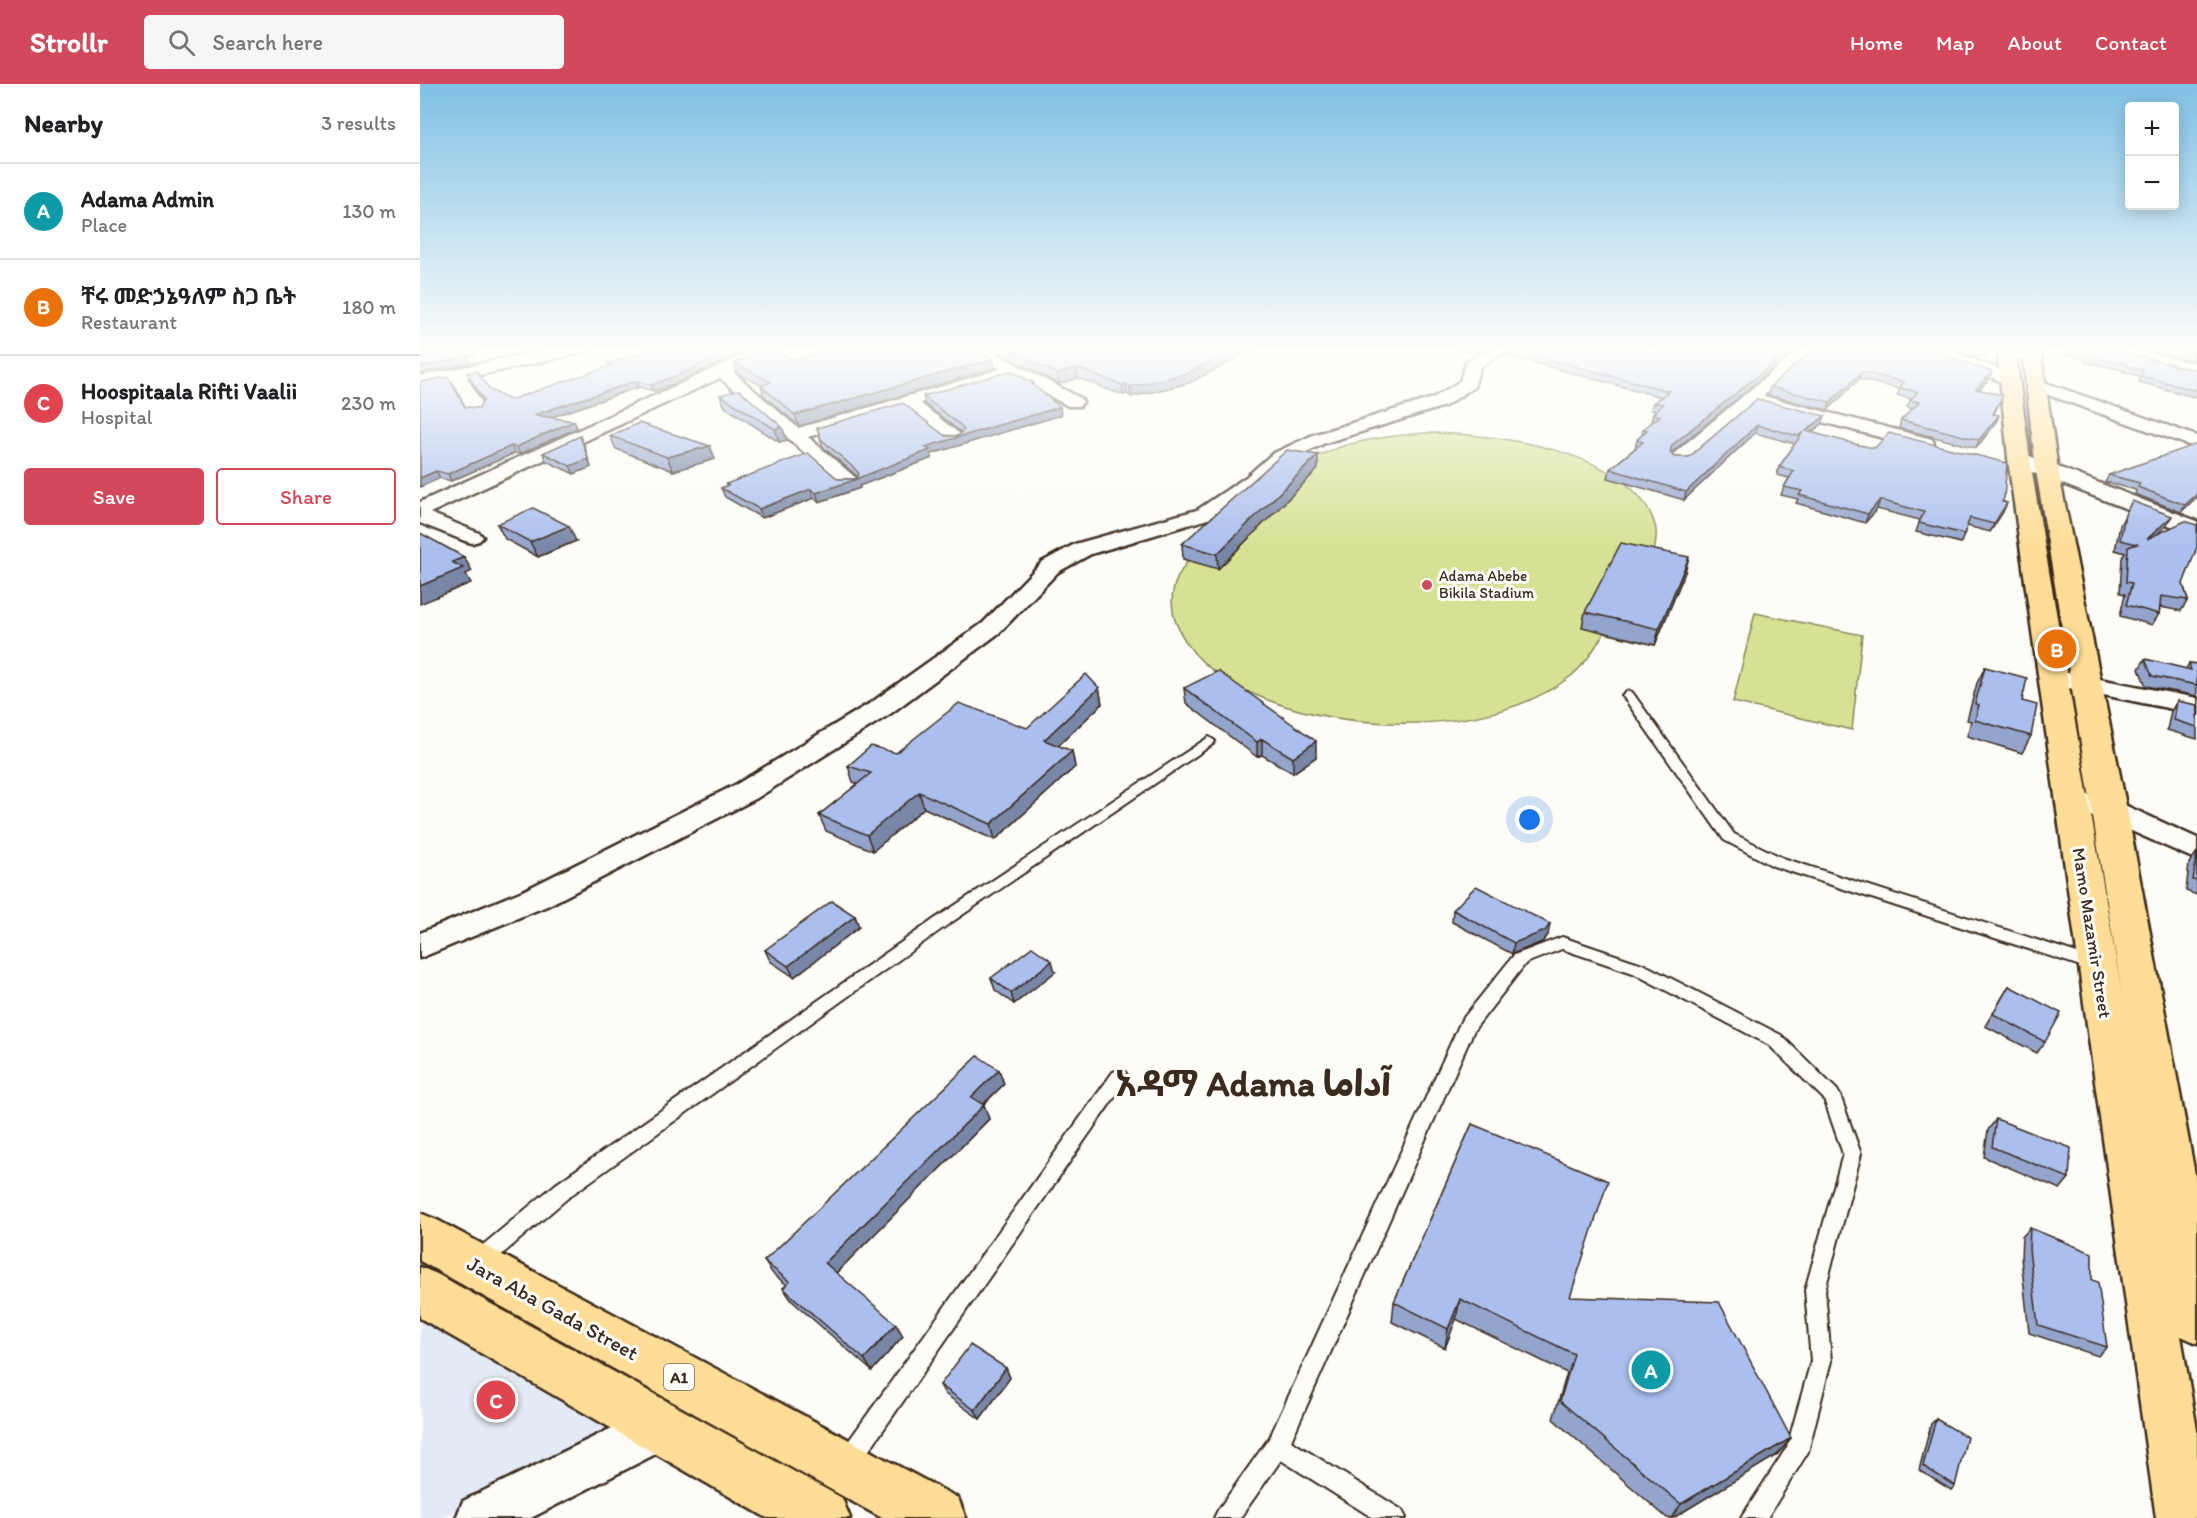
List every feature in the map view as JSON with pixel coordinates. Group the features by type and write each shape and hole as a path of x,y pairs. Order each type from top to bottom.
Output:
{"main road":[{"name":"Mamo Mazamir Street","path":"2020,415 2021,465 2069,681 2110,810 2197,1318"},
{"name":"Mamo Mazamir Street","path":"2069,681 2072,801 2186,1488"},
{"name":"Jara Aba Gada Street","path":"420,1236 938,1518"},
{"path":"420,1291 822,1518"}],"street":[{"path":"420,510 627,415"},
{"path":"771,415 849,482"},
{"path":"794,435 863,415"},
{"path":"925,415 954,438"},
{"path":"420,946 536,898 747,791 881,708 991,628 1050,567 1083,549 1204,514 1253,481 1279,458 1319,439 1397,415"},
{"path":"1679,459 1730,415"},
{"path":"1816,415 1941,447"},
{"path":"2139,415 2197,442"},
{"path":"2021,465 2197,529"},
{"path":"420,516 472,537"},
{"path":"2069,681 2197,706"},
{"path":"2072,801 2110,810 2197,850"},
{"path":"480,1518 661,1427"}],"lane":[{"path":"1628,695 1729,837 1749,849 1778,862 2098,965"},
{"path":"475,1264 582,1176 941,922 1209,741"},
{"path":"1226,1518 1278,1445 1467,1026 1520,959 1562,943 1639,969 1775,1040 1832,1095 1852,1154 1815,1290 1821,1362 1797,1452 1753,1518"},
{"path":"844,1467 1119,1077"},
{"path":"1278,1445 1394,1518"}],"shaded area":[{"path":"420,1316 453,1338 519,1369 624,1431 442,1518 420,1518"}],"green space":[{"name":"Adama Abebe Bikila Stadium","path":"1426,433 1486,437 1555,450 1588,462 1617,477 1640,497 1654,522 1656,531 1654,553 1655,645 1604,633 1589,656 1571,676 1526,702 1476,717 1422,723 1345,719 1286,706 1257,696 1230,682 1206,665 1188,645 1173,612 1172,596 1176,582 1188,561 1183,559 1288,463 1303,461 1356,443"},
{"path":"1755,613 1862,635 1852,730 1733,702"}],"building":[{"path":"420,415 534,415 574,421 448,474 436,471 420,478"},
{"path":"752,415 768,415 782,427 775,429"},
{"path":"862,415 918,415 945,436 958,436 964,430 947,415 1033,415 925,447 930,450 856,479 859,474 821,439 817,428"},
{"path":"1656,415 1709,415 1672,445 1670,452 1674,457 1689,457 1738,415 1825,416 1806,431 1875,448 1889,433 2007,463 2002,502 2007,503 1994,524 1970,518 1964,534 1919,523 1924,512 1880,500 1868,514 1799,495 1802,491 1784,487 1794,471 1779,467 1803,432 1798,436 1757,425 1686,492 1610,469 1643,442 1637,440 1647,430 1643,429 1660,416"},
{"path":"1906,415 1999,415 1979,440 1901,420"},
{"path":"639,423 710,446 667,457 610,436"},
{"path":"580,436 588,459 570,466 543,453"},
{"path":"2197,444 2197,494 2185,505 2138,487 2140,483 2109,475"},
{"path":"1287,450 1318,455 1217,554 1182,544"},
{"path":"808,453 838,479 857,479 816,493 811,489 759,509 721,488 728,485 726,484"},
{"path":"2132,501 2172,516 2147,539 2185,521 2197,525 2197,547 2183,584 2188,600 2161,596 2159,614 2126,605 2132,583 2126,582 2128,547 2137,544 2120,540 2125,515"},
{"path":"533,508 569,526 530,542 497,524"},
{"path":"420,533 464,557 452,562 463,568 420,586"},
{"path":"1621,543 1689,557 1659,629 1585,612"},
{"path":"2145,659 2191,670 2189,663 2197,664 2197,685 2152,676"},
{"path":"1985,667 2027,678 2022,701 2037,705 2031,736 1975,720 1979,705 1975,704"},
{"path":"1218,671 1316,741 1293,758 1262,739 1257,742 1184,688"},
{"path":"1086,674 1099,688 1044,740 1072,751 991,824 919,792 867,835 819,815 871,773 848,766 871,746 896,753 959,703 1027,728"},
{"path":"2177,701 2197,705 2197,727 2174,720"},
{"path":"2197,852 2197,881 2193,880"},
{"path":"1476,886 1550,924 1545,931 1514,943 1453,910"},
{"path":"832,901 855,916 788,966 765,950"},
{"path":"1032,947 1052,961 1011,993 991,978"},
{"path":"2009,986 2061,1013 2045,1042 1993,1014"},
{"path":"978,1056 999,1070 971,1097 984,1105 825,1263 896,1324 864,1359 783,1288 790,1282 764,1261"},
{"path":"1996,1119 2071,1148 2069,1178 1992,1147"},
{"path":"1472,1124 1608,1181 1570,1297 1719,1302 1791,1438 1681,1504 1560,1401 1574,1354 1460,1299 1448,1329 1394,1302"},
{"path":"2030,1228 2092,1253 2092,1280 2098,1282 2107,1347 2038,1325 2029,1249"},
{"path":"970,1345 1006,1368 975,1410 940,1385"},
{"path":"1936,1419 1967,1437 1955,1486 1923,1466"}],"place":[{"name":"Adama Abebe Bikila Stadium","path":"1427,585"},
{"name":"ቸሩ መድኃኔዓለም ስጋ ቤት","path":"2057,649"},
{"name":"Adama Admin","path":"1651,1370"},
{"name":"Hoospitaala Rifti Vaalii","path":"496,1400"}],"district":[{"name":"አዳማ Adama آداما","path":"1253,1083"}]}
